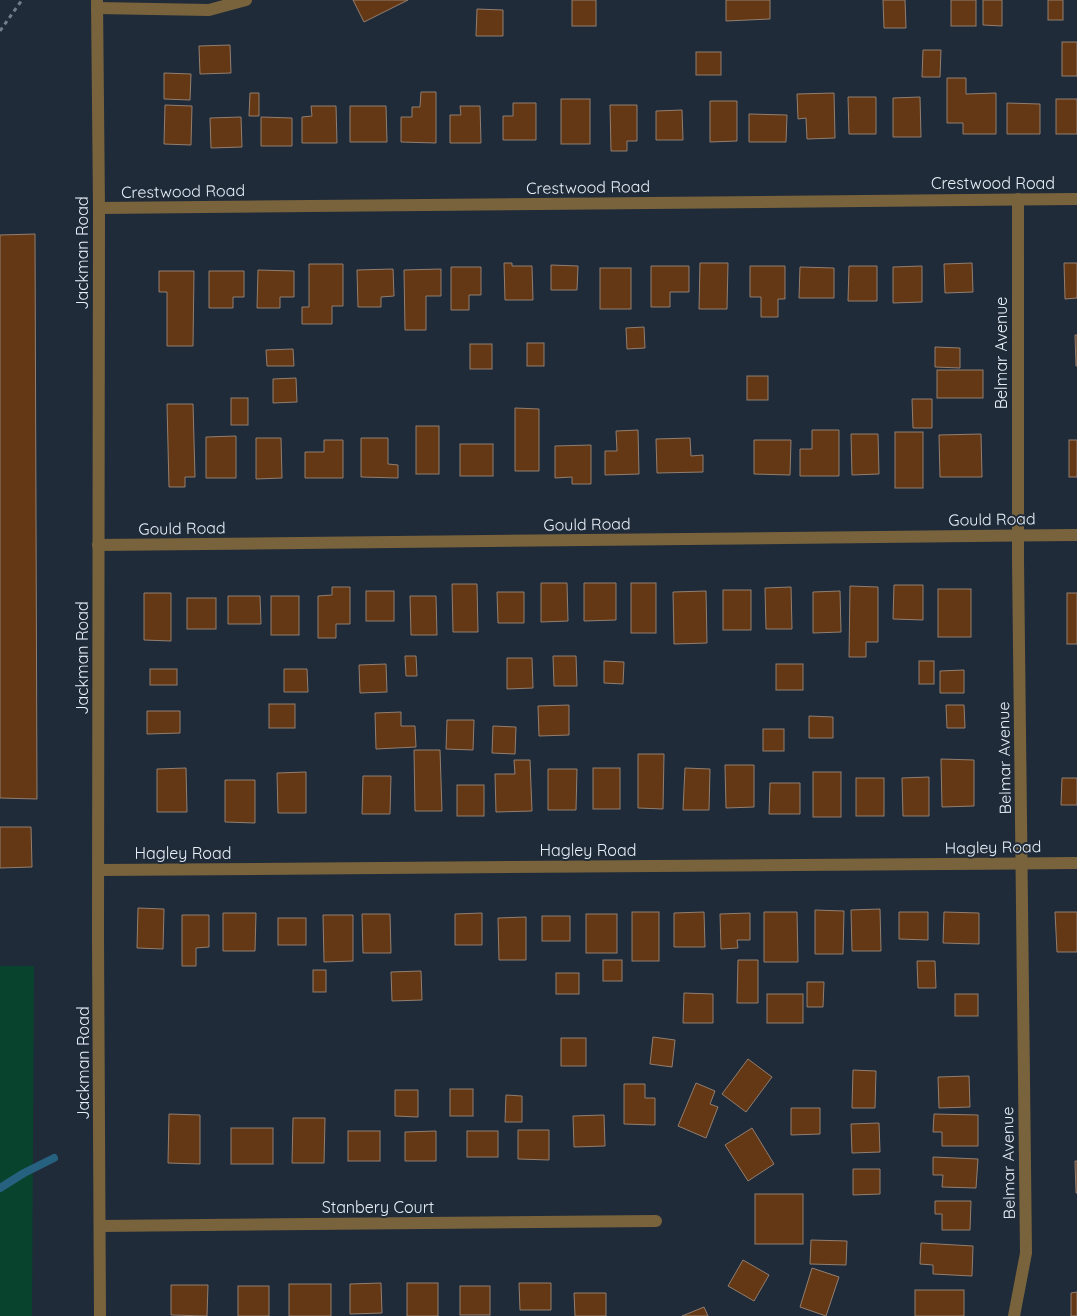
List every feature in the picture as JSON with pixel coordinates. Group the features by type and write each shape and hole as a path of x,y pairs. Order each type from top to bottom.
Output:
{"street":[{"path":"97,4 209,10 246,0"},
{"name":"Jackman Road","path":"97,4 99,208 98,938 100,1316"},
{"name":"Belmar Avenue","path":"1014,1316 1026,1253 1018,535 1018,199"},
{"name":"Crestwood Road","path":"99,208 1077,199"},
{"name":"Gould Road","path":"98,545 1077,535"},
{"name":"Hagley Road","path":"99,870 1077,863"},
{"name":"Stanbery Court","path":"100,1226 656,1221"}],"path":[{"path":"0,31 22,0"}],"green space":[{"path":"0,966 34,966 32,1316 0,1316"}],"building":[{"path":"353,0 408,0 364,22"},
{"path":"572,0 596,0 596,26 572,26"},
{"path":"726,0 770,0 770,19 726,21"},
{"path":"883,0 905,0 906,28 884,28"},
{"path":"951,0 976,0 976,26 951,26"},
{"path":"983,0 1002,0 1002,26 983,25"},
{"path":"1048,0 1063,0 1063,20 1048,20"},
{"path":"477,9 503,10 503,36 476,36"},
{"path":"1062,42 1077,42 1077,76 1062,76"},
{"path":"230,45 231,73 200,74 199,46"},
{"path":"923,50 941,50 940,77 922,77"},
{"path":"696,52 721,52 721,75 696,75"},
{"path":"164,73 191,74 190,100 164,99"},
{"path":"947,78 966,78 966,94 996,93 996,134 963,134 963,123 947,123"},
{"path":"421,92 436,92 436,143 401,142 401,117 412,117 412,107 420,107"},
{"path":"250,93 259,93 259,116 249,116"},
{"path":"834,93 835,138 807,139 806,118 798,119 797,94"},
{"path":"848,97 876,97 876,134 849,134"},
{"path":"920,97 921,137 893,137 893,98"},
{"path":"561,99 590,99 590,144 561,144"},
{"path":"1056,99 1077,99 1077,134 1056,134"},
{"path":"710,101 737,101 737,141 710,142"},
{"path":"513,103 536,103 536,140 503,140 503,116 513,116"},
{"path":"1007,103 1040,104 1040,134 1007,134"},
{"path":"165,105 192,106 191,145 164,144"},
{"path":"610,105 637,105 637,141 627,141 627,151 611,151"},
{"path":"311,106 336,106 337,143 302,143 302,117 312,116"},
{"path":"350,106 386,106 387,142 350,142"},
{"path":"460,106 480,106 481,143 450,143 450,115 461,115"},
{"path":"682,110 683,140 656,140 656,111"},
{"path":"749,114 787,115 786,142 749,142"},
{"path":"241,117 242,147 211,148 210,118"},
{"path":"261,117 292,118 292,146 261,146"},
{"path":"35,234 37,799 0,798 0,235"},
{"path":"504,263 512,263 512,266 532,266 533,300 505,300"},
{"path":"700,263 728,263 727,309 699,309"},
{"path":"972,263 973,292 945,293 944,264"},
{"path":"1064,263 1077,263 1077,298 1065,299"},
{"path":"309,264 343,264 343,306 332,306 332,324 302,324 302,307 309,307"},
{"path":"551,265 578,266 577,290 551,290"},
{"path":"651,266 689,266 689,292 670,292 670,307 651,307"},
{"path":"750,266 785,266 785,299 778,299 778,317 761,317 761,297 750,297"},
{"path":"849,266 877,266 877,301 848,301"},
{"path":"922,266 922,302 893,303 893,267"},
{"path":"451,267 481,267 481,295 469,295 469,310 451,310"},
{"path":"800,267 834,268 834,298 799,298"},
{"path":"600,268 631,268 631,309 600,309"},
{"path":"393,269 394,296 381,297 381,307 358,307 357,270"},
{"path":"441,269 441,296 426,296 426,330 405,330 404,270"},
{"path":"258,270 294,271 294,297 280,297 280,308 257,308"},
{"path":"159,271 194,271 193,346 167,346 167,292 159,292"},
{"path":"209,271 244,271 244,297 233,297 233,308 209,308"},
{"path":"644,327 645,348 627,349 626,328"},
{"path":"1075,335 1077,335 1077,366 1076,366"},
{"path":"527,343 544,343 544,366 527,366"},
{"path":"470,344 492,344 492,369 470,369"},
{"path":"935,347 960,348 960,368 935,367"},
{"path":"293,349 294,366 267,366 266,350"},
{"path":"937,370 983,370 983,398 937,398"},
{"path":"747,376 768,376 768,400 747,400"},
{"path":"296,378 297,402 273,403 273,379"},
{"path":"231,398 248,398 248,425 231,425"},
{"path":"912,399 932,399 932,428 913,428"},
{"path":"167,404 193,404 195,477 185,477 185,487 169,487"},
{"path":"515,408 539,409 539,471 515,471"},
{"path":"416,426 439,426 439,474 416,474"},
{"path":"638,430 639,474 605,475 605,451 617,451 616,431"},
{"path":"812,430 839,430 839,476 800,476 800,449 812,449"},
{"path":"895,432 923,432 923,488 895,488"},
{"path":"851,434 878,434 879,474 852,475"},
{"path":"981,434 982,477 940,477 939,435"},
{"path":"236,436 236,478 206,478 206,437"},
{"path":"256,438 281,438 282,478 256,479"},
{"path":"361,438 388,438 388,464 398,465 398,478 361,477"},
{"path":"690,438 691,456 703,455 703,472 657,473 656,439"},
{"path":"324,440 343,440 343,478 305,478 305,452 324,452"},
{"path":"754,440 791,440 790,475 754,474"},
{"path":"1069,440 1077,440 1077,477 1069,477"},
{"path":"460,444 493,444 493,476 460,476"},
{"path":"591,445 591,484 572,484 572,477 555,478 555,446"},
{"path":"541,583 567,583 568,621 541,622"},
{"path":"584,583 616,583 616,620 584,621"},
{"path":"631,583 656,583 656,633 631,633"},
{"path":"452,584 477,584 478,632 453,632"},
{"path":"894,585 923,585 923,620 893,619"},
{"path":"850,586 878,587 878,642 866,642 866,657 849,657"},
{"path":"332,587 350,587 350,624 336,624 336,638 318,638 318,596 332,595"},
{"path":"791,587 792,629 766,629 765,588"},
{"path":"938,589 971,589 971,637 938,637"},
{"path":"723,590 751,590 751,630 723,630"},
{"path":"366,591 394,591 394,621 366,621"},
{"path":"706,591 707,643 674,644 673,592"},
{"path":"840,591 841,632 813,633 813,592"},
{"path":"497,592 524,592 524,623 498,623"},
{"path":"144,593 171,593 171,641 144,640"},
{"path":"1067,593 1077,593 1077,644 1067,644"},
{"path":"228,596 260,596 261,624 228,624"},
{"path":"271,596 299,596 299,635 271,635"},
{"path":"410,596 436,596 437,635 411,635"},
{"path":"187,598 216,598 216,629 187,629"},
{"path":"405,656 416,656 417,676 406,676"},
{"path":"553,656 576,656 577,686 554,686"},
{"path":"507,658 532,658 533,688 507,689"},
{"path":"604,661 624,662 623,684 604,683"},
{"path":"919,661 934,661 934,684 919,684"},
{"path":"386,664 387,692 360,693 359,665"},
{"path":"776,664 803,664 803,690 776,690"},
{"path":"150,669 177,669 177,685 150,685"},
{"path":"284,669 307,669 308,692 284,692"},
{"path":"964,670 964,693 940,693 940,671"},
{"path":"269,704 295,704 295,728 269,728"},
{"path":"569,705 569,735 539,736 538,706"},
{"path":"946,705 964,705 965,728 947,728"},
{"path":"147,711 180,711 180,733 147,734"},
{"path":"401,712 401,726 415,726 416,747 376,749 375,713"},
{"path":"809,716 833,717 833,738 809,738"},
{"path":"447,720 474,720 473,750 446,749"},
{"path":"493,726 516,727 515,754 492,753"},
{"path":"763,729 784,729 784,751 763,751"},
{"path":"414,750 440,750 442,811 415,811"},
{"path":"638,754 664,754 663,809 638,808"},
{"path":"941,759 974,760 974,806 942,807"},
{"path":"514,760 530,760 532,811 496,812 495,774 515,774"},
{"path":"725,765 754,765 754,807 726,808"},
{"path":"186,768 187,812 157,812 157,769"},
{"path":"593,768 620,768 620,809 593,809"},
{"path":"685,768 710,769 709,810 683,810"},
{"path":"548,769 577,769 576,810 548,810"},
{"path":"306,772 306,813 278,813 277,773"},
{"path":"813,772 841,772 841,817 813,817"},
{"path":"363,776 391,776 390,814 362,814"},
{"path":"929,777 929,816 903,816 902,778"},
{"path":"856,778 884,778 884,816 856,816"},
{"path":"1062,778 1077,778 1077,805 1061,805"},
{"path":"225,780 255,780 255,823 225,822"},
{"path":"770,783 800,783 800,814 769,814"},
{"path":"457,785 484,785 484,816 457,816"},
{"path":"0,827 31,827 32,867 0,868"},
{"path":"138,908 164,909 163,949 137,948"},
{"path":"880,909 881,951 852,951 851,910"},
{"path":"815,910 844,911 843,954 815,954"},
{"path":"632,912 659,912 659,961 632,961"},
{"path":"704,912 705,947 674,947 674,913"},
{"path":"764,912 797,912 798,962 764,962"},
{"path":"899,912 928,912 928,940 899,939"},
{"path":"944,912 979,913 979,944 943,943"},
{"path":"1055,912 1077,912 1077,952 1057,952"},
{"path":"223,913 256,913 255,951 223,951"},
{"path":"482,913 482,945 455,945 455,914"},
{"path":"750,913 750,940 737,940 738,948 721,949 720,914"},
{"path":"362,914 390,914 391,953 363,953"},
{"path":"586,914 617,914 617,953 586,953"},
{"path":"182,915 209,915 209,947 196,948 196,966 182,966"},
{"path":"323,915 353,915 353,961 324,962"},
{"path":"542,916 570,916 570,941 542,941"},
{"path":"526,917 526,960 499,960 498,918"},
{"path":"278,918 306,918 306,945 278,945"},
{"path":"603,960 622,960 622,981 603,981"},
{"path":"738,960 758,960 758,1003 737,1003"},
{"path":"917,961 935,961 936,988 918,988"},
{"path":"313,970 326,970 326,992 313,992"},
{"path":"421,971 422,1000 392,1001 391,972"},
{"path":"556,973 579,973 579,994 556,994"},
{"path":"807,982 824,982 823,1007 807,1007"},
{"path":"684,993 713,994 713,1023 683,1023"},
{"path":"767,994 803,994 803,1023 767,1023"},
{"path":"955,994 978,994 978,1016 955,1016"},
{"path":"653,1037 675,1040 672,1067 650,1064"},
{"path":"561,1038 586,1038 586,1066 561,1066"},
{"path":"748,1059 772,1077 746,1112 722,1094"},
{"path":"853,1070 876,1071 875,1108 852,1108"},
{"path":"969,1076 970,1107 939,1108 938,1077"},
{"path":"696,1083 715,1091 710,1104 718,1107 706,1138 678,1126"},
{"path":"624,1084 645,1084 645,1098 655,1098 655,1125 624,1124"},
{"path":"450,1089 473,1089 473,1116 450,1116"},
{"path":"395,1090 418,1090 418,1117 395,1116"},
{"path":"506,1095 522,1096 522,1122 505,1122"},
{"path":"791,1108 820,1108 820,1134 791,1135"},
{"path":"169,1114 200,1115 200,1164 168,1163"},
{"path":"934,1114 978,1115 978,1146 942,1146 942,1132 933,1132"},
{"path":"604,1115 605,1146 574,1147 573,1116"},
{"path":"293,1118 325,1118 324,1163 292,1163"},
{"path":"879,1123 880,1152 852,1153 851,1124"},
{"path":"231,1128 273,1128 273,1164 231,1164"},
{"path":"752,1128 774,1164 748,1181 725,1145"},
{"path":"518,1130 549,1130 549,1160 518,1159"},
{"path":"348,1131 380,1131 380,1161 348,1161"},
{"path":"436,1131 436,1161 405,1161 405,1132"},
{"path":"467,1131 498,1131 498,1157 467,1157"},
{"path":"933,1157 978,1159 976,1188 942,1187 943,1175 933,1175"},
{"path":"1075,1161 1077,1161 1077,1193 1076,1193"},
{"path":"853,1169 880,1169 880,1194 853,1195"},
{"path":"755,1194 803,1194 803,1244 755,1244"},
{"path":"935,1201 971,1201 970,1230 942,1230 942,1214 935,1214"},
{"path":"811,1240 847,1241 846,1265 810,1264"},
{"path":"921,1243 973,1246 972,1276 933,1274 933,1265 920,1264"},
{"path":"743,1260 769,1275 754,1301 728,1286"},
{"path":"812,1268 839,1277 826,1316 800,1307"},
{"path":"381,1283 382,1313 350,1314 350,1284"},
{"path":"407,1283 438,1283 438,1316 407,1316"},
{"path":"519,1283 551,1283 551,1310 520,1310"},
{"path":"289,1284 331,1284 331,1316 289,1316"},
{"path":"171,1285 208,1285 207,1316 171,1315"},
{"path":"238,1286 269,1286 269,1316 238,1316"},
{"path":"460,1286 490,1286 490,1315 460,1315"},
{"path":"915,1290 964,1290 964,1316 915,1316"},
{"path":"1077,1292 1077,1316 1071,1316 1071,1293"},
{"path":"574,1293 606,1293 606,1316 575,1316"},
{"path":"704,1307 708,1316 682,1316"}],"waterway":[{"path":"0,1188 54,1158"}]}
